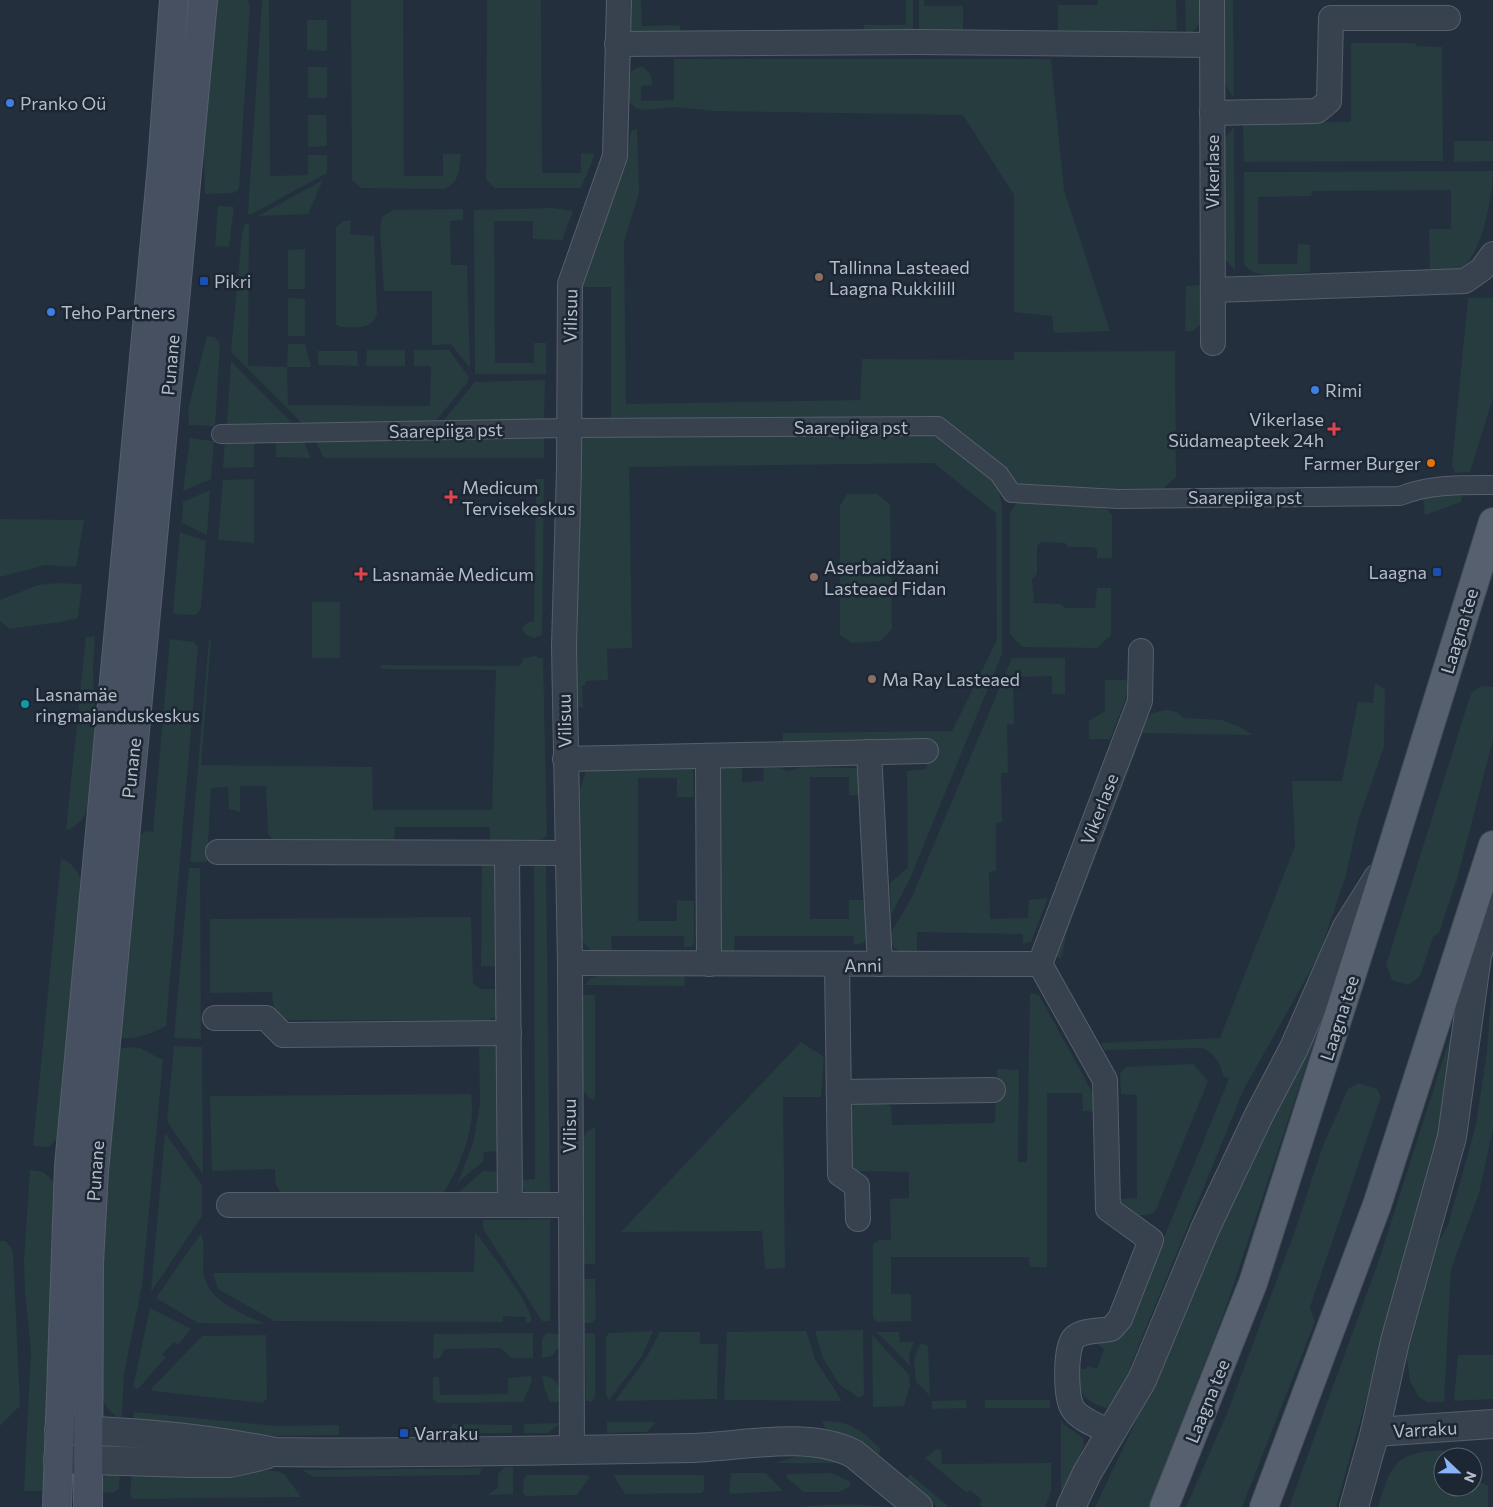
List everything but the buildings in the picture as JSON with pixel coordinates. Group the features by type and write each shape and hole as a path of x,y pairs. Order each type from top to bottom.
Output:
{"main road":[{"name":"Punane","path":"57,1507 69,1166 162,165 174,0"},
{"name":"Punane","path":"88,1507 89,1263 94,1170 203,0"},
{"name":"Laagna tee","path":"1164,1507 1253,1283 1387,864 1493,522"},
{"path":"1264,1507 1377,1206 1493,845"}],"street":[{"name":"Vilisuu","path":"572,1450 570,964 566,853 564,646 570,284 615,156 619,0"},
{"name":"Vikerlase","path":"1212,0 1213,343"},
{"path":"1212,113 1317,111 1328,100 1331,18 1448,18"},
{"path":"617,44 918,42 1212,46"},
{"path":"1213,290 1465,281 1482,269 1493,254"},
{"name":"Saarepiiga pst","path":"221,434 568,428 938,426 999,474 1012,492 1078,498 1400,496 1420,488 1454,484 1493,485"},
{"name":"Vikerlase","path":"1040,964 1140,701 1141,651"},
{"path":"565,759 926,751"},
{"path":"869,752 880,964"},
{"path":"708,756 708,964"},
{"path":"218,852 566,853"},
{"path":"507,854 510,1205"},
{"path":"1071,1507 1087,1473 1142,1380 1205,1229 1259,1115 1294,1048 1346,929 1387,864"},
{"path":"1375,1432 1395,1341 1452,1136 1477,955 1493,906"},
{"name":"Anni","path":"570,964 1040,964"},
{"path":"1040,964 1105,1080 1108,1209 1151,1240 1120,1319 1111,1329 1080,1334 1072,1339 1068,1351 1069,1398 1072,1408 1080,1415 1112,1433"},
{"path":"838,965 840,1174 857,1186 858,1219"},
{"path":"215,1018 266,1018 282,1035 509,1032"},
{"path":"839,1092 993,1090"},
{"path":"229,1205 570,1205"},
{"name":"Varraku","path":"1354,1507 1375,1432 1493,1424"},
{"path":"59,1430 144,1433 230,1443 275,1452 719,1448 792,1442 830,1445 854,1454 918,1507"},
{"path":"58,1459 230,1463 275,1452"}],"green space":[{"path":"215,0 247,0 250,6 239,189 233,193 205,194 203,122"},
{"path":"262,0 269,0 270,176 308,175 308,155 327,155 327,173 250,215 248,213"},
{"path":"351,0 403,0 404,176 443,176 443,154 461,154 458,175 453,183 444,189 361,188 352,180"},
{"path":"487,0 541,0 542,173 581,173 581,153 595,154 581,188 495,188 486,180"},
{"path":"628,0 641,0 642,26 680,25 680,36 632,35 628,25"},
{"path":"906,0 913,0 913,36 865,37 864,25 906,25"},
{"path":"919,0 924,0 924,6 963,6 963,35 919,35"},
{"path":"1098,0 1176,0 1177,30 1058,32 1058,5 1098,5"},
{"path":"1185,0 1200,0 1198,25 1186,35"},
{"path":"1224,0 1233,0 1234,98 1226,86 1224,76"},
{"path":"307,20 327,20 327,51 307,50"},
{"path":"1351,43 1415,43 1416,46 1442,47 1443,161 1244,162 1243,123 1351,122"},
{"path":"674,59 1051,59 1064,190 1110,331 1054,333 1052,316 1014,312 1014,195 963,115 713,111 675,107 644,110 636,108 629,102 627,84 629,75 642,66 650,73 653,85 641,86 641,101 674,100"},
{"path":"308,67 327,67 327,98 308,98"},
{"path":"308,115 326,115 327,146 308,147"},
{"path":"1234,127 1235,270 1225,259 1224,145 1224,139"},
{"path":"637,129 639,193 624,242 626,404 860,400 862,359 1014,360 1014,352 1175,351 1176,477 1162,490 1055,491 1019,484 954,430 611,420 611,287 581,287 627,157 631,131"},
{"path":"1454,141 1493,141 1493,161 1454,162"},
{"path":"1493,171 1491,194 1480,239 1468,262 1453,272 1430,277 1429,229 1451,229 1451,190 1312,191 1311,196 1258,197 1258,264 1297,264 1298,244 1310,245 1310,272 1265,275 1250,270 1244,264 1244,172"},
{"path":"323,180 308,214 258,216"},
{"path":"218,206 234,207 229,247 215,246"},
{"path":"553,208 573,211 562,240 533,239 533,221 494,221 495,363 534,363 534,343 546,343 546,374 475,374 474,210"},
{"path":"463,209 463,220 450,221 451,265 467,265 470,368 451,344 432,345 432,291 384,291 380,231 382,217 392,210"},
{"path":"351,220 350,234 374,236 377,313 372,323 362,327 340,327 336,324 336,227 344,221"},
{"path":"249,223 248,366 287,367 288,405 430,406 431,366 414,366 414,350 449,350 469,377 467,383 435,422 303,424 231,352 242,234 245,224"},
{"path":"305,249 305,289 288,289 288,250"},
{"path":"1202,285 1201,324 1193,331 1185,331 1186,286"},
{"path":"288,298 305,299 305,336 288,336"},
{"path":"1468,298 1493,298 1493,398 1470,472 1455,473 1452,464"},
{"path":"207,336 215,337 220,344 215,426 189,425 188,410"},
{"path":"288,344 305,344 311,367 287,367"},
{"path":"367,350 405,350 405,366 366,366"},
{"path":"318,351 357,351 358,366 318,365"},
{"path":"231,361 293,424 227,424"},
{"path":"545,380 544,421 443,421 475,382"},
{"path":"924,432 936,435 954,448 997,485 1002,505 1002,654 909,881 891,915 890,883 908,867 907,771 926,769 928,742 783,745 783,733 952,731 997,640 996,513 934,463 629,467 632,648 607,649 608,680 586,681 585,685 582,686 583,708 576,706 578,437"},
{"path":"544,437 544,458 324,458 315,440"},
{"path":"190,438 214,441 211,479 183,491"},
{"path":"225,440 254,440 254,467 223,468"},
{"path":"276,440 303,440 311,458 276,457"},
{"path":"254,479 254,543 218,540 223,480"},
{"path":"536,479 544,479 542,635 534,638 526,635 522,629 528,622 534,622"},
{"path":"210,490 207,535 182,523 183,502"},
{"path":"847,494 877,494 890,504 892,629 881,641 852,643 840,635 840,506"},
{"path":"1462,495 1461,502 1425,515 1423,497"},
{"path":"1022,500 1101,502 1112,515 1112,558 1097,558 1097,550 1094,547 1068,547 1065,543 1040,542 1037,547 1037,574 1032,579 1034,603 1061,604 1065,608 1095,608 1097,588 1111,588 1111,635 1097,648 1022,647 1010,634 1010,513 1015,505"},
{"path":"0,519 84,520 76,567 45,565 0,577"},
{"path":"180,532 206,541 201,608 196,615 174,614 173,611"},
{"path":"58,583 82,584 78,618 10,629 0,621 0,600 38,585"},
{"path":"312,602 340,602 340,658 312,658"},
{"path":"95,636 93,667 95,739 89,803 81,820 75,826 66,830 86,637"},
{"path":"170,639 194,642 198,647 166,1026 143,1036 124,1038 118,1037 137,838 145,831 153,832"},
{"path":"209,639 211,640 201,765 372,767 373,810 492,810 496,670 381,669 381,665 520,666 524,658 535,656 543,659 547,836 537,841 490,842 490,827 395,827 394,843 274,842 268,834 266,786 240,786 240,812 229,809 228,787 211,788 207,862 190,862"},
{"path":"1012,658 1065,658 1065,694 1052,694 1052,676 1013,677 1014,724 1007,725 1008,773 1001,773 1002,822 996,823 996,871 989,872 990,919 1028,918 1029,900 1048,898 1031,942 1023,944 1023,934 917,932 917,950 914,955 902,953 890,941 893,929 911,899"},
{"path":"1105,680 1126,680 1131,685 1110,739 1089,739 1089,721 1105,711"},
{"path":"1375,683 1385,690 1384,747 1358,821 1345,878 1319,955 1244,1089 1130,1367 1132,1376 1114,1406 1105,1408 1091,1401 1083,1394 1079,1369 1086,1369 1088,1366 1097,1369 1104,1349 1093,1341 1116,1340 1126,1330 1229,1079 1223,1076 1220,1066 1211,1053 1203,1048 1104,1050 1101,1043 1220,1038 1295,846 1292,781 1342,781 1358,702 1373,703"},
{"path":"1482,686 1493,687 1493,740 1457,879 1439,933 1433,937 1420,976 1408,985 1392,980 1386,965 1471,693"},
{"path":"1166,710 1176,712 1184,718 1222,720 1240,727 1252,735 1143,733 1067,932 1061,959 1056,956 1055,950 1141,727 1152,713"},
{"path":"727,764 742,764 742,782 763,781 764,768 780,768 789,771 801,767 858,768 865,795 849,795 849,777 810,777 810,919 849,919 849,900 866,900 867,937 864,943 854,945 853,936 735,936 734,953 723,953 719,948 718,775 720,768"},
{"path":"693,766 694,797 677,797 677,778 638,778 638,921 677,921 677,900 694,901 694,943 692,947 684,947 684,936 611,936 612,952 592,952 581,939 580,790 586,771 591,767"},
{"path":"61,859 75,868 82,884 58,1137 49,1147 33,1146"},
{"path":"534,863 546,864 550,1198 526,1194 518,1180 535,1179"},
{"path":"482,866 497,866 500,967 481,966"},
{"path":"189,868 200,868 201,1039 174,1038"},
{"path":"471,917 473,984 482,989 500,989 497,1016 488,1021 286,1020 276,1012 273,1005 272,992 210,993 210,919"},
{"path":"1493,972 1493,1129 1479,1193 1451,1269 1444,1402 1427,1402 1419,1397 1410,1381 1405,1344 1426,1264 1448,1225 1476,1125 1487,1051"},
{"path":"606,974 684,974 685,986 585,985 591,978"},
{"path":"1030,993 1039,995 1097,1101 1096,1112 1083,1111 1082,1093 1047,1093 1047,1267 1030,1267 1029,1257 891,1257 891,1294 911,1294 911,1321 877,1322 873,1318 873,1245 879,1240 891,1240 890,1199 909,1198 909,1172 851,1171 851,1106 860,1102 871,1102 891,1106 892,1125 995,1123 997,1069 1019,1070 1018,1162 1027,1162"},
{"path":"582,995 595,995 595,1100 589,1098 583,1090"},
{"path":"1455,1022 1449,1102 1336,1507 1289,1507 1378,1263"},
{"path":"1309,1037 1315,1039 1224,1313 1149,1507 1095,1507 1137,1419 1207,1247"},
{"path":"479,1040 501,1041 501,1151 483,1152 484,1161 458,1182 473,1144 480,1104"},
{"path":"801,1042 824,1057 821,1097 783,1097 785,1268 765,1269 762,1231 621,1232"},
{"path":"174,1046 202,1047 203,1174 167,1121"},
{"path":"140,1048 163,1060 142,1286 124,1373 122,1416 118,1418 108,1409 99,1394 99,1290 105,1184 118,1049"},
{"path":"1193,1064 1208,1081 1155,1212 1142,1215 1121,1209 1121,1199 1137,1198 1137,1095 1121,1094 1120,1073 1126,1067"},
{"path":"1358,1083 1377,1089 1381,1097 1310,1307 1315,1322 1242,1507 1186,1507 1228,1411 1295,1231 1322,1148 1348,1089"},
{"path":"471,1094 472,1107 469,1134 455,1173 442,1196 288,1197 278,1189 275,1169 212,1171 210,1096"},
{"path":"595,1127 595,1264 583,1264 582,1139 588,1131"},
{"path":"165,1133 202,1185 202,1216 151,1292"},
{"path":"30,1170 43,1172 54,1182 47,1491 24,1491 31,1352 24,1261"},
{"path":"483,1171 501,1172 498,1193 453,1197"},
{"path":"550,1219 550,1321 542,1321 483,1229 483,1220"},
{"path":"475,1232 518,1292 526,1305 531,1322 526,1323 526,1317 503,1316 503,1322 274,1321 218,1289 213,1273 474,1272"},
{"path":"201,1233 203,1268 209,1289 225,1304 265,1324 198,1323 156,1298"},
{"path":"0,1241 6,1241 13,1251 20,1406 0,1426"},
{"path":"584,1279 595,1279 596,1319 591,1323 583,1323"},
{"path":"150,1308 191,1329 178,1345 174,1342 162,1354 166,1357 138,1389 134,1387 134,1383"},
{"path":"863,1330 864,1395 859,1398 839,1384 823,1358 815,1331"},
{"path":"653,1331 642,1356 609,1400 606,1395 606,1337 609,1333"},
{"path":"806,1331 815,1359 842,1401 724,1400 727,1332"},
{"path":"660,1332 700,1332 700,1344 718,1344 717,1399 615,1401 645,1360"},
{"path":"877,1332 899,1332 900,1342 914,1342 909,1356 910,1366"},
{"path":"533,1333 533,1358 512,1358 501,1348 445,1349 440,1358 433,1359 434,1334"},
{"path":"546,1333 559,1334 559,1347 552,1356 542,1358 542,1340"},
{"path":"585,1333 595,1334 595,1397 592,1401 586,1401"},
{"path":"266,1335 267,1399 262,1403 153,1391 151,1389 202,1336"},
{"path":"872,1335 909,1375 910,1386 904,1406 873,1407"},
{"path":"921,1343 928,1346 930,1396 916,1382 914,1359"},
{"path":"1458,1355 1493,1355 1493,1399 1454,1401"},
{"path":"531,1376 532,1380 523,1402 438,1403 433,1400 433,1377 439,1377 440,1395 508,1394 508,1378"},
{"path":"542,1376 552,1379 558,1384 561,1402 550,1402"},
{"path":"966,1400 967,1408 932,1409 932,1401"},
{"path":"985,1400 1050,1400 1050,1408 985,1408"},
{"path":"134,1412 276,1426 339,1425 339,1435 275,1436 133,1421"},
{"path":"1061,1419 1063,1424 1083,1438 1084,1446 1061,1494"},
{"path":"822,1421 832,1421 855,1428 881,1449 878,1454 854,1438 827,1431"},
{"path":"607,1422 656,1422 647,1432 607,1433"},
{"path":"560,1423 548,1433 524,1433 524,1424"},
{"path":"452,1424 512,1425 512,1433 451,1433"},
{"path":"937,1449 941,1450 942,1464 1051,1463 1051,1492 1045,1507 983,1507 979,1504 982,1500 970,1490 967,1493 925,1458"},
{"path":"1433,1451 1433,1497 1483,1497 1483,1483 1488,1486 1488,1507 1378,1507 1387,1480 1397,1463 1414,1454"},
{"path":"798,1456 826,1457 838,1463 775,1463"},
{"path":"504,1467 513,1467 513,1494 488,1495 498,1488 498,1474"},
{"path":"120,1468 119,1489 114,1492 99,1493 102,1480 111,1472"},
{"path":"482,1468 479,1475 314,1477 302,1470"},
{"path":"132,1469 277,1471 285,1475 301,1497 133,1499 130,1496"},
{"path":"731,1473 766,1473 783,1491 731,1494 729,1491"},
{"path":"831,1473 851,1482 849,1487 839,1492 804,1492 786,1477 787,1474"},
{"path":"910,1474 949,1507 938,1507 905,1481"},
{"path":"527,1475 588,1475 590,1477 577,1495 526,1496 523,1493 524,1478"},
{"path":"701,1475 704,1476 704,1490 701,1493 625,1494 614,1476"},
{"path":"849,1504 885,1507 807,1507 807,1506"}],"place":[{"name":"Pranko Oü","path":"10,103"},
{"name":"Tallinna Lasteaed Laagna Rukkilill","path":"819,277"},
{"name":"Pikri","path":"204,281"},
{"name":"Teho Partners","path":"51,312"},
{"name":"Rimi","path":"1315,390"},
{"name":"Vikerlase Südameapteek 24h","path":"1334,429"},
{"name":"Farmer Burger","path":"1431,463"},
{"name":"Medicum Tervisekeskus","path":"451,497"},
{"name":"Laagna","path":"1437,572"},
{"name":"Lasnamäe Medicum","path":"361,574"},
{"name":"Aserbaidžaani Lasteaed Fidan","path":"814,577"},
{"name":"Ma Ray Lasteaed","path":"872,679"},
{"name":"Lasnamäe ringmajanduskeskus","path":"25,704"},
{"name":"Varraku","path":"404,1433"}]}
